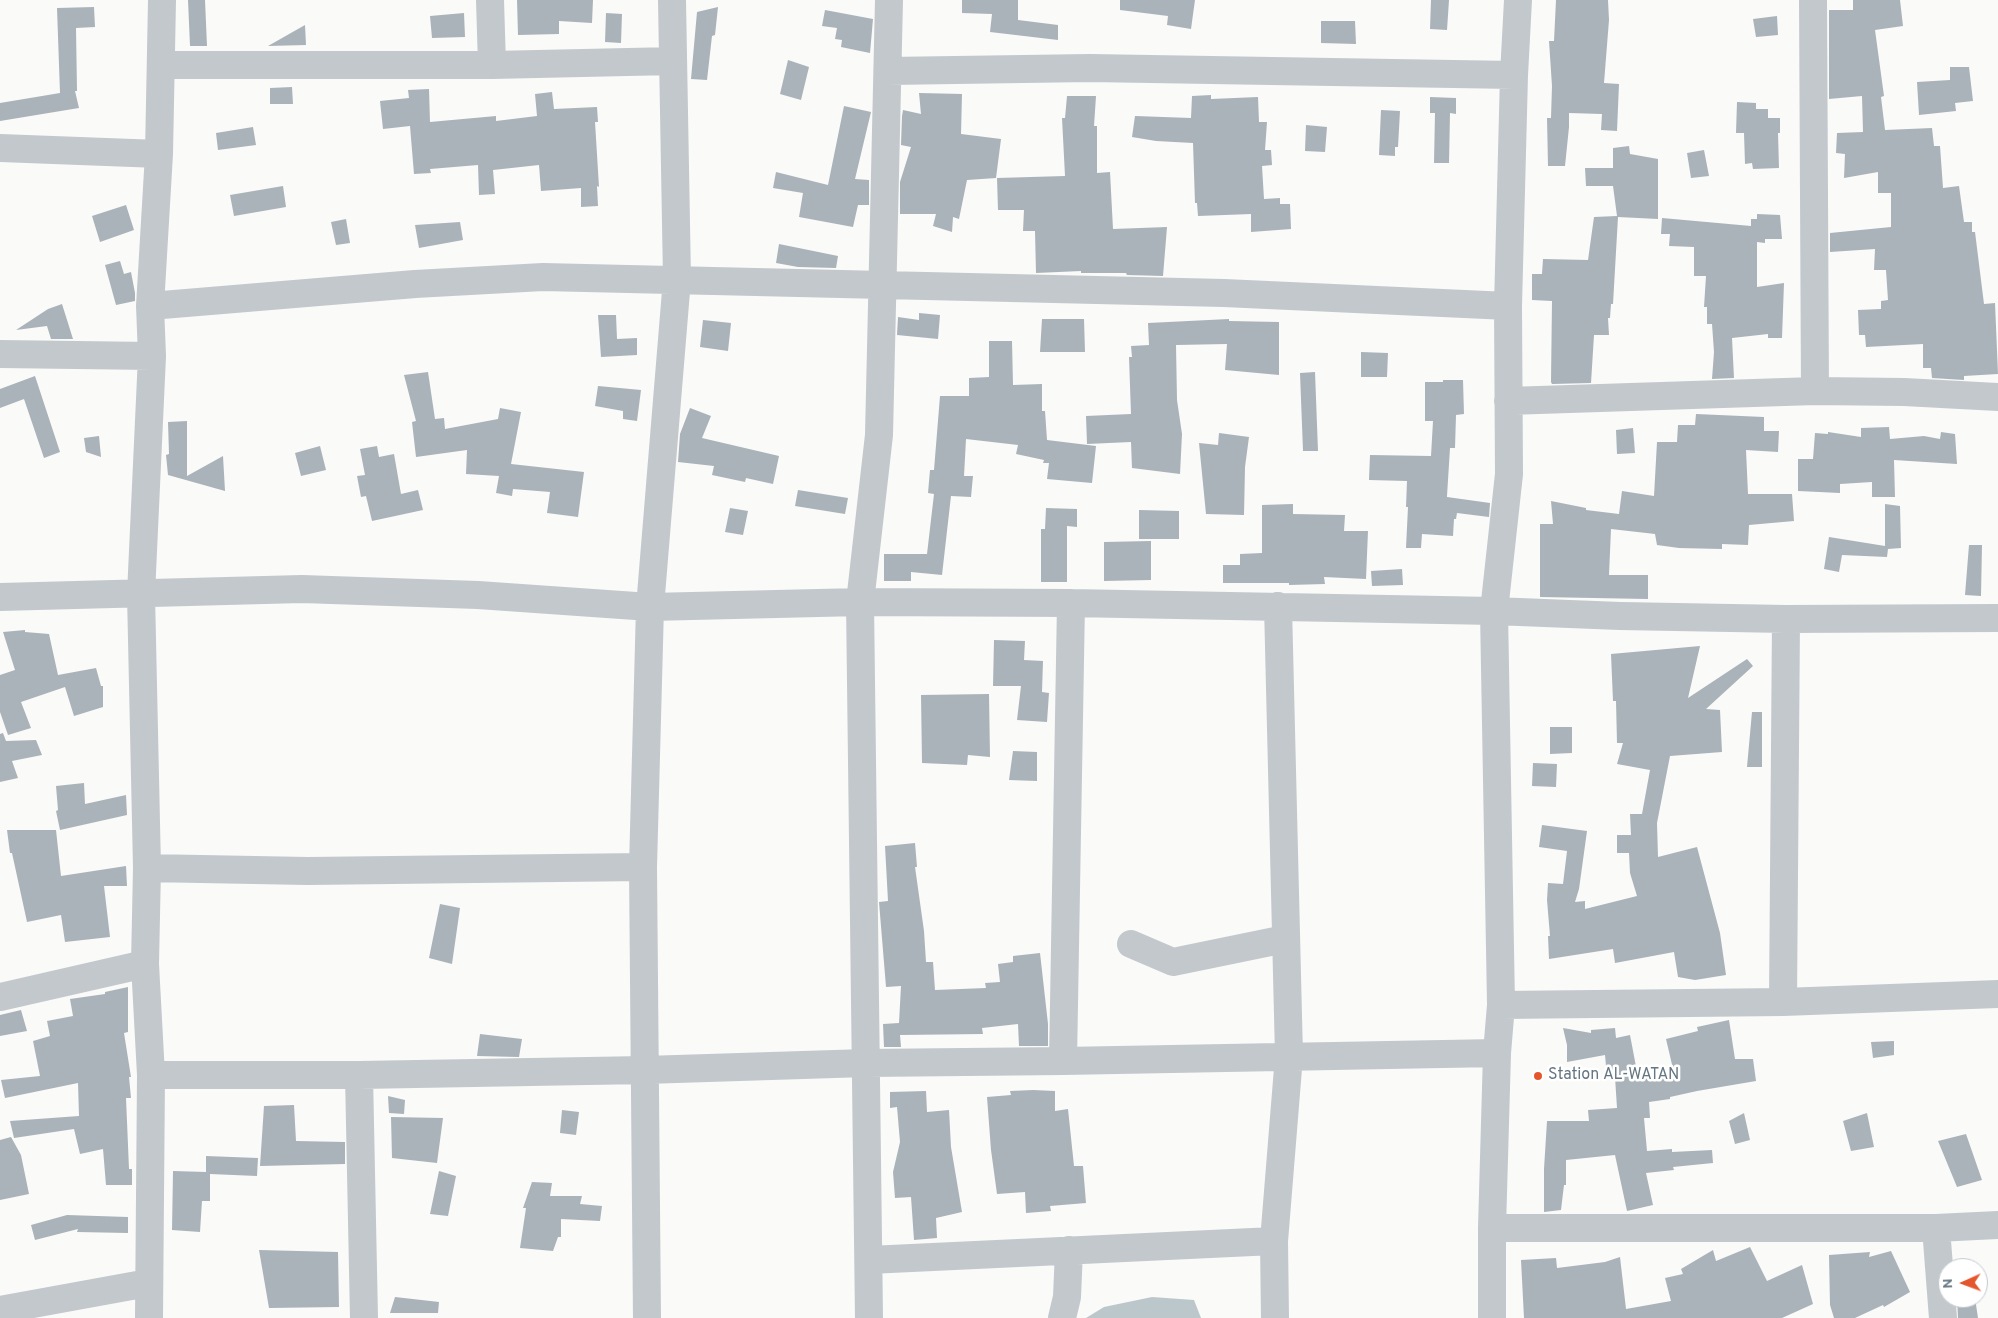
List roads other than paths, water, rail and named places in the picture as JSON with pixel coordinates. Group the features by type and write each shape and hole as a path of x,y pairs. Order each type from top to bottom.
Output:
{"street":[{"path":"149,1318 151,1075 145,964 148,868 141,594 152,356 150,306 159,154 162,0"},
{"path":"490,0 492,65"},
{"path":"648,1318 643,867 650,607 677,279 672,0"},
{"path":"869,1318 860,602 880,435 889,0"},
{"path":"1492,1318 1492,1228 1497,1053 1501,1005 1494,611 1509,474 1508,306 1514,75 1518,0"},
{"path":"1813,0 1815,391"},
{"path":"161,65 492,65 673,61"},
{"path":"888,71 1090,68 1514,75"},
{"path":"0,148 159,154"},
{"path":"150,306 415,284 543,277 1224,293 1508,306"},
{"path":"0,354 152,356"},
{"path":"1508,401 1815,391 1914,392 1998,397"},
{"path":"0,597 302,590 478,596 650,607 860,602 1071,603 1278,606 1786,619 1998,618"},
{"path":"1063,1061 1071,603"},
{"path":"1275,1318 1274,1241 1289,1056 1278,606"},
{"path":"1783,1002 1786,619"},
{"path":"148,868 308,871 643,867"},
{"path":"1131,944 1173,962 1285,939"},
{"path":"0,997 145,964"},
{"path":"1501,1005 1783,1002 1998,994"},
{"path":"151,1075 359,1075 645,1070 866,1063 1497,1053"},
{"path":"359,1075 364,1318"},
{"path":"1492,1228 1936,1228 1998,1225"},
{"path":"1936,1228 1943,1318"},
{"path":"869,1260 1274,1241"},
{"path":"1062,1318 1067,1297 1069,1250"},
{"path":"0,1310 148,1283"}],"place":[{"name":"Station AL-WATAN","path":"1538,1076"}]}
